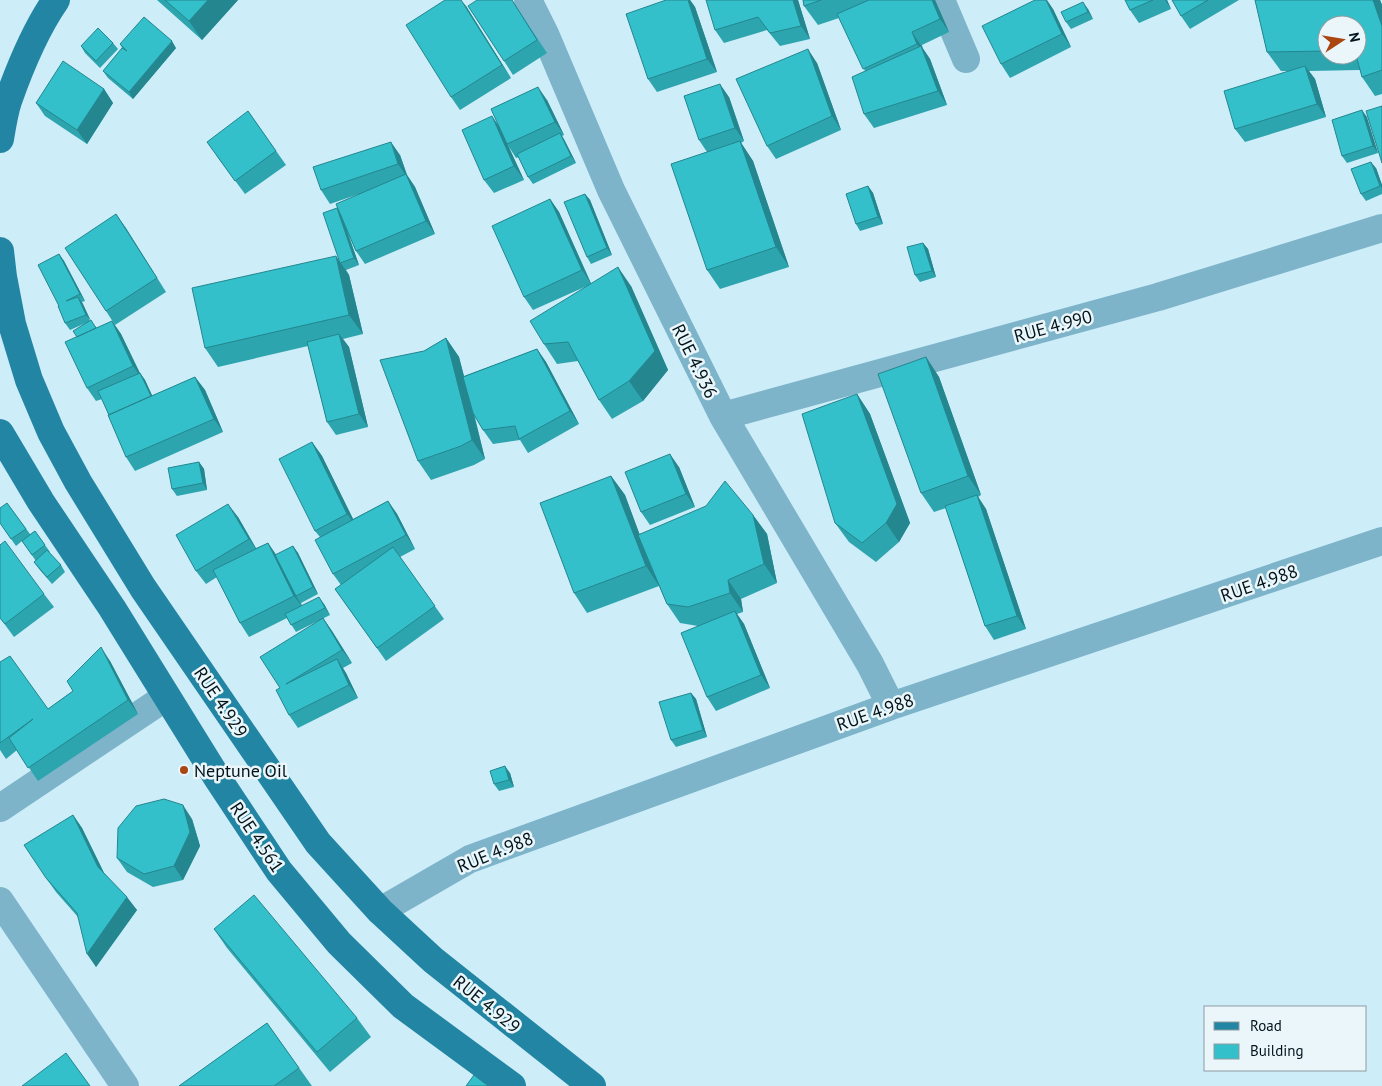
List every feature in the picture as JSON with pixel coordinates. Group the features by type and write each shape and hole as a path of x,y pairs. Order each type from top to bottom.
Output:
{"main road":[{"path":"4,109 46,15 56,0"},
{"path":"0,69 4,109 0,139"},
{"name":"RUE 4.929","path":"0,251 12,324 29,380 51,432 78,482 143,588 318,843 380,912 433,960 592,1086"},
{"name":"RUE 4.561","path":"0,433 41,502 112,608 166,697 279,871 340,943 403,1006 512,1086"}],"street":[{"name":"RUE 4.936","path":"528,0 545,34 611,190 723,416 866,656 891,706"},
{"path":"940,0 966,59"},
{"name":"RUE 4.990","path":"723,416 1158,297 1382,228"},
{"name":"RUE 4.988","path":"380,912 470,859 891,706 1382,541"},
{"path":"0,808 166,697"},
{"path":"0,901 125,1086"}],"building":[{"path":"165,0 208,0 189,21"},
{"path":"445,0 461,0 502,65 451,97 406,25"},
{"path":"477,0 512,0 537,40 504,61 468,6"},
{"path":"666,0 688,0 707,59 648,79 626,14"},
{"path":"706,0 793,0 801,26 770,33 758,17 715,30"},
{"path":"803,0 821,0 804,6"},
{"path":"869,0 932,0 940,19 912,32 917,44 863,69 837,14"},
{"path":"1035,0 1046,0 1062,34 1001,64 982,26"},
{"path":"1125,0 1153,0 1130,10"},
{"path":"1172,0 1208,0 1181,16"},
{"path":"1255,0 1373,0 1382,26 1382,70 1362,77 1359,65 1367,65 1367,15 1317,15 1317,51 1267,52"},
{"path":"1083,2 1088,12 1066,22 1061,12"},
{"path":"144,17 172,41 129,92 103,71 122,48 127,51 120,44"},
{"path":"98,28 113,43 96,61 81,46"},
{"path":"921,46 938,91 864,114 852,77"},
{"path":"808,49 832,116 767,146 736,79"},
{"path":"63,61 104,89 77,130 36,103"},
{"path":"1305,66 1317,104 1235,129 1224,91"},
{"path":"720,84 735,128 699,140 684,96"},
{"path":"538,87 555,122 507,144 491,109"},
{"path":"1382,106 1382,163 1366,111"},
{"path":"1362,110 1373,146 1342,156 1332,120"},
{"path":"248,111 276,151 235,181 207,142"},
{"path":"492,116 514,166 484,180 462,130"},
{"path":"560,133 571,156 528,177 517,154"},
{"path":"740,141 776,247 707,270 671,164"},
{"path":"391,142 398,164 321,190 313,167"},
{"path":"1371,162 1380,186 1361,194 1351,169"},
{"path":"406,174 426,221 356,251 336,204"},
{"path":"868,186 878,217 856,224 846,194"},
{"path":"585,194 607,248 587,257 564,202"},
{"path":"550,199 582,270 524,297 492,226"},
{"path":"337,208 354,258 340,263 323,213"},
{"path":"116,214 157,278 106,311 65,248"},
{"path":"923,243 932,271 915,275 907,247"},
{"path":"59,254 80,294 66,301 78,297 86,315 65,323 59,306 38,265"},
{"path":"336,256 349,315 205,348 192,288"},
{"path":"618,267 655,351 629,381 599,400 568,342 544,344 530,321"},
{"path":"91,320 96,328 77,337 73,331"},
{"path":"112,321 133,366 87,388 65,342"},
{"path":"339,334 359,414 327,422 307,342"},
{"path":"446,338 472,440 461,446 418,461 380,360 424,351"},
{"path":"537,349 570,411 519,439 515,426 483,430 473,413 463,377"},
{"path":"926,357 968,476 921,493 878,374"},
{"path":"140,373 151,396 109,415 98,391"},
{"path":"195,377 214,419 126,457 108,415"},
{"path":"857,394 897,504 886,523 862,543 835,523 802,414"},
{"path":"312,442 347,514 315,531 279,459"},
{"path":"670,454 686,494 641,512 625,472"},
{"path":"199,462 203,483 172,489 168,468"},
{"path":"611,476 646,566 574,593 540,503"},
{"path":"725,481 753,515 764,564 728,580 730,593 688,607 667,604 638,535 706,506"},
{"path":"977,495 1017,616 985,626 945,506"},
{"path":"388,501 406,535 333,574 315,540"},
{"path":"7,503 26,529 11,539 0,523 0,508"},
{"path":"228,504 249,539 196,571 176,535"},
{"path":"35,531 45,545 32,555 22,541"},
{"path":"5,541 44,594 5,624 0,618 0,545"},
{"path":"268,543 294,596 240,623 213,570"},
{"path":"293,546 313,587 296,596 275,555"},
{"path":"393,547 435,606 377,648 335,589"},
{"path":"47,550 61,565 47,577 34,562"},
{"path":"319,597 325,608 291,625 285,614"},
{"path":"735,611 761,675 707,697 681,633"},
{"path":"323,618 342,650 286,684 337,659 349,685 289,715 276,690 280,688 260,657"},
{"path":"101,647 128,700 28,768 9,738 33,719 0,743 0,662 10,656 48,709 73,691 67,681"},
{"path":"691,693 703,730 671,740 659,702"},
{"path":"505,766 509,780 494,784 490,771"},
{"path":"164,799 183,805 190,832 174,866 144,874 117,858 118,828 136,806"},
{"path":"73,815 98,867 127,897 87,954 77,913 46,878 24,845"},
{"path":"254,895 357,1018 317,1052 214,929"},
{"path":"267,1023 299,1068 274,1086 179,1086"},
{"path":"66,1053 90,1086 22,1086"},
{"path":"474,1075 488,1086 466,1086"}],"place":[{"name":"Neptune Oil","path":"184,770"}]}
